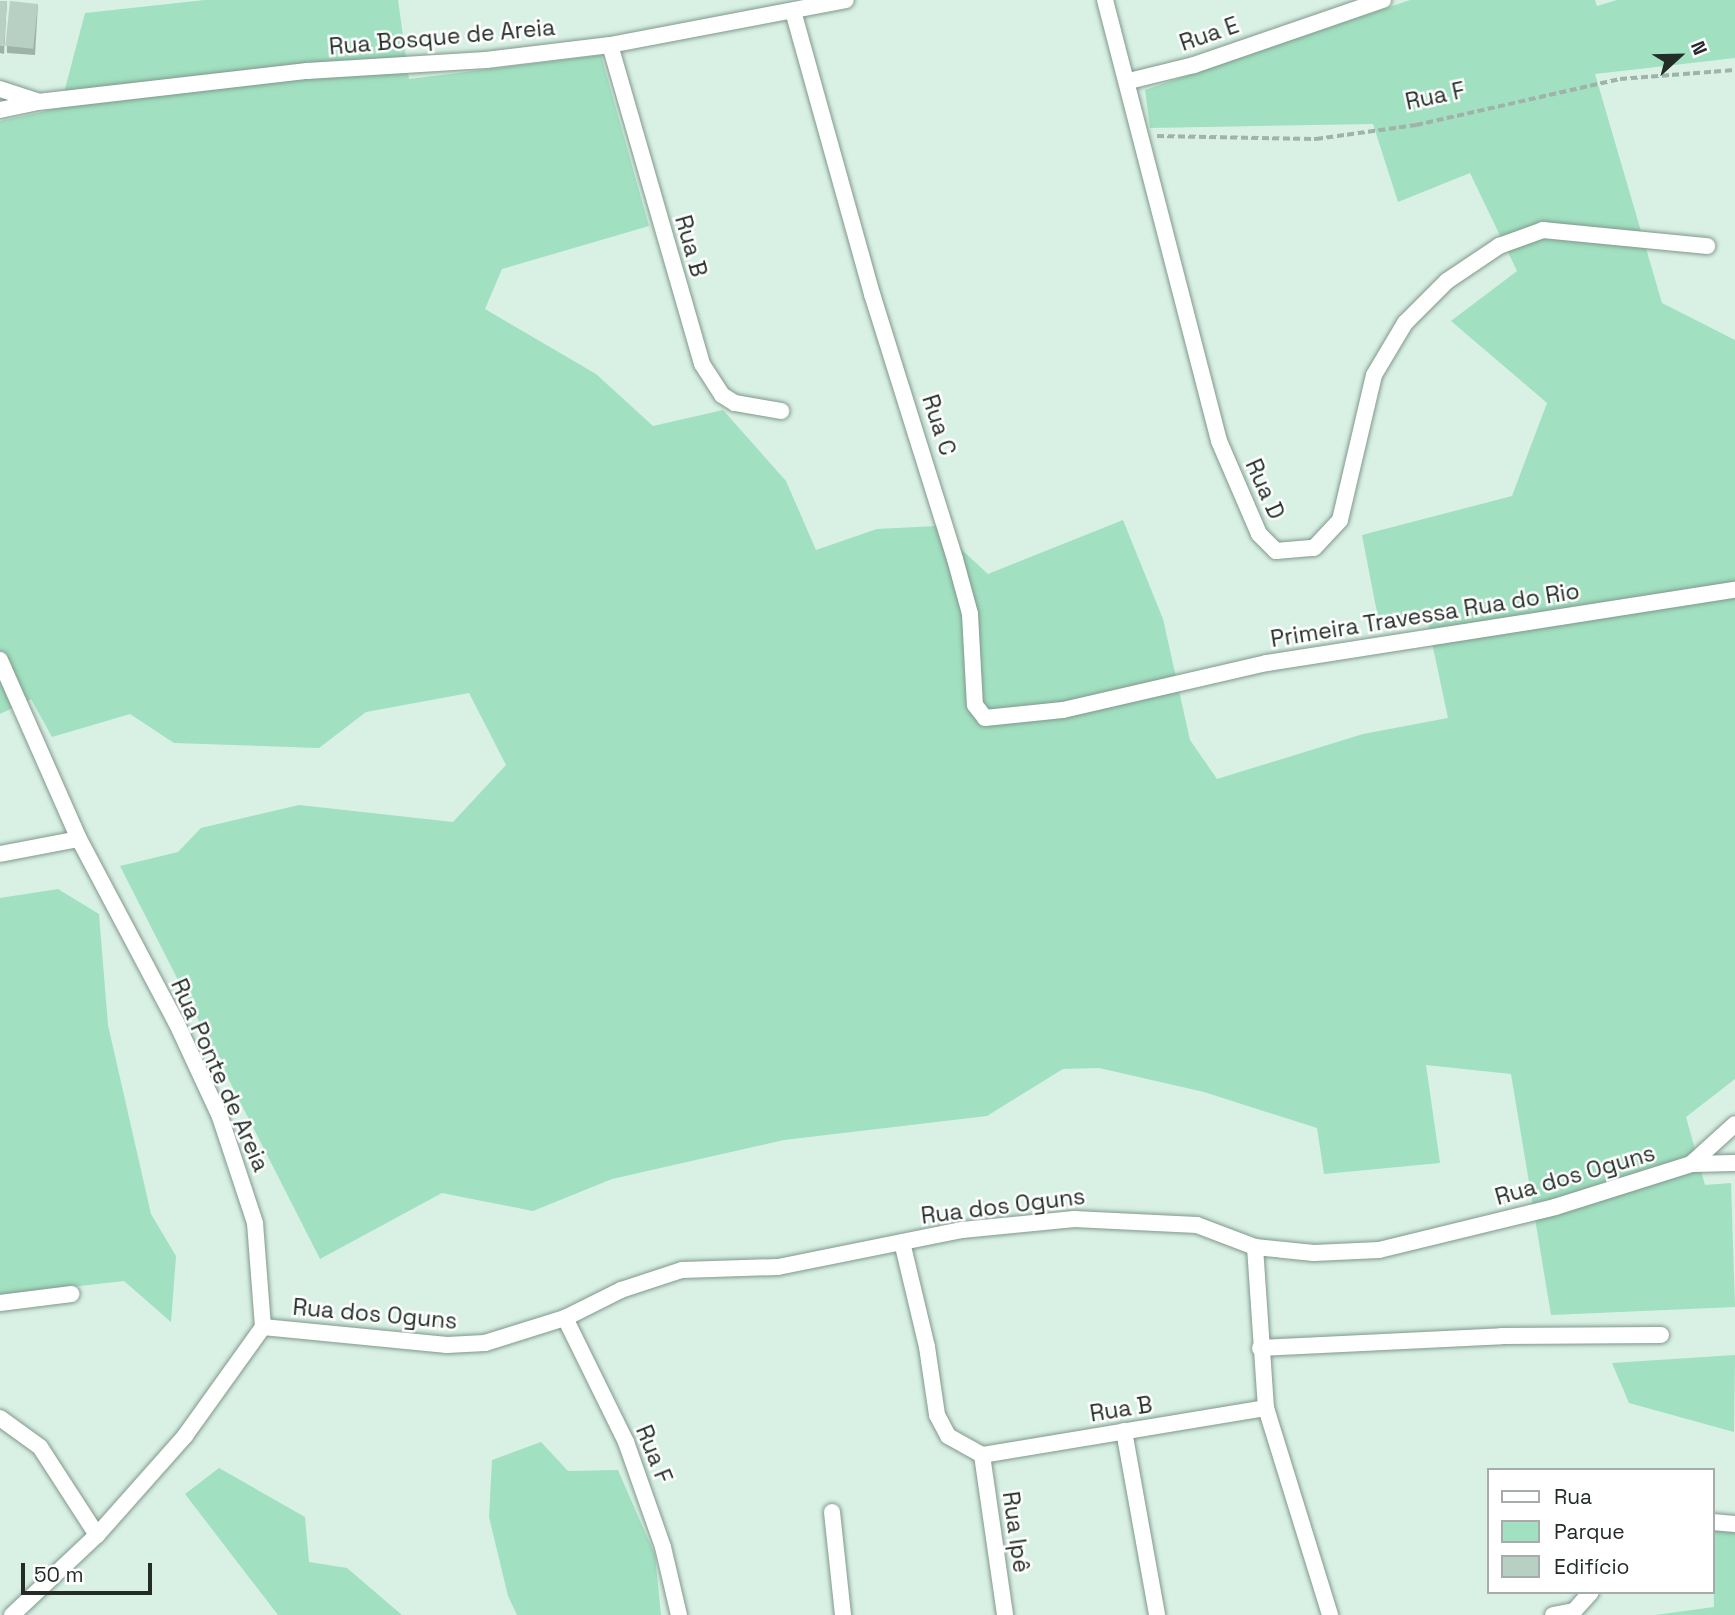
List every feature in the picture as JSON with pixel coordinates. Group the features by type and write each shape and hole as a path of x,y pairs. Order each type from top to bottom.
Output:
{"street":[{"name":"Rua Bosque de Areia","path":"0,110 38,102 307,71 486,60 610,45 846,0"},
{"name":"Rua D","path":"1105,0 1129,80 1219,441 1259,534 1276,551 1314,548 1340,520 1374,375 1405,323 1447,281 1499,246 1543,230 1707,246"},
{"name":"Rua E","path":"1129,80 1183,68 1383,0"},
{"name":"Rua C","path":"793,11 872,294 964,592 978,710 985,718 995,719 1063,710 1124,695"},
{"name":"Rua B","path":"610,45 702,364 722,395 735,403 781,411"},
{"name":"Rua Bosque de Areia","path":"0,89 38,102"},
{"name":"Primeira Travessa Rua do Rio","path":"1124,695 1267,663 1735,590"},
{"name":"Rua Ponte de Areia","path":"0,660 79,839 176,1022 224,1129 255,1223 263,1327"},
{"path":"0,854 79,839"},
{"name":"Rua dos Oguns","path":"263,1327 447,1345 485,1343 565,1318 621,1290 682,1270 778,1267 962,1230 1118,1218 1197,1225 1255,1247 1314,1253 1391,1248 1555,1207 1691,1164 1735,1124"},
{"path":"1691,1164 1735,1163"},
{"path":"902,1242 927,1347 937,1415 948,1436 982,1455"},
{"path":"1255,1247 1266,1408 1330,1615"},
{"path":"0,1303 71,1294"},
{"name":"Rua F","path":"565,1318 631,1454 663,1547 679,1615"},
{"path":"12,1615 97,1535 186,1436 263,1327"},
{"path":"1261,1348 1502,1336 1661,1335"},
{"name":"Rua B","path":"982,1455 1266,1408"},
{"path":"0,1418 40,1447 97,1535"},
{"path":"1124,1431 1157,1615"},
{"name":"Rua Ipê","path":"982,1455 1005,1615"},
{"path":"832,1512 843,1615"},
{"path":"1714,1522 1735,1524"},
{"path":"1553,1615 1574,1611 1589,1594"}],"path":[{"name":"Rua F","path":"1141,135 1325,138 1416,125 1620,79 1735,70"}],"green space":[{"path":"205,0 398,0 409,79 601,55 649,226 502,269 485,309 596,374 653,426 723,410 786,481 816,550 877,529 936,526 988,574 1123,520 1163,619 1190,740 1217,779 1363,734 1448,718 1427,619 1379,623 1362,535 1512,496 1547,403 1451,321 1517,271 1470,173 1398,202 1373,124 1150,128 1145,90 1410,0 1595,0 1597,6 1617,0 1735,0 1735,58 1595,74 1662,303 1735,340 1735,1079 1686,1117 1705,1185 1731,1183 1735,1307 1551,1315 1511,1074 1426,1065 1440,1163 1324,1174 1317,1128 1204,1092 1099,1068 1063,1069 987,1116 784,1140 612,1179 533,1211 442,1193 320,1259 120,866 178,852 201,828 299,805 453,822 506,765 469,693 366,712 319,748 174,743 130,714 52,737 31,699 0,714 0,121 60,108 85,13"},
{"path":"58,889 99,914 108,1025 151,1214 176,1256 171,1322 124,1281 0,1295 0,898"},
{"path":"1735,1355 1734,1432 1629,1403 1612,1363"},
{"path":"541,1442 568,1471 618,1470 655,1555 661,1615 517,1615 508,1596 489,1517 492,1460"},
{"path":"219,1468 305,1517 309,1562 347,1568 402,1615 278,1615 185,1494"},
{"path":"1714,1530 1735,1531 1735,1615 1655,1615 1714,1607"}],"building":[{"path":"0,1 7,1 4,46 0,46"},
{"path":"10,1 38,4 33,49 5,46"}]}
